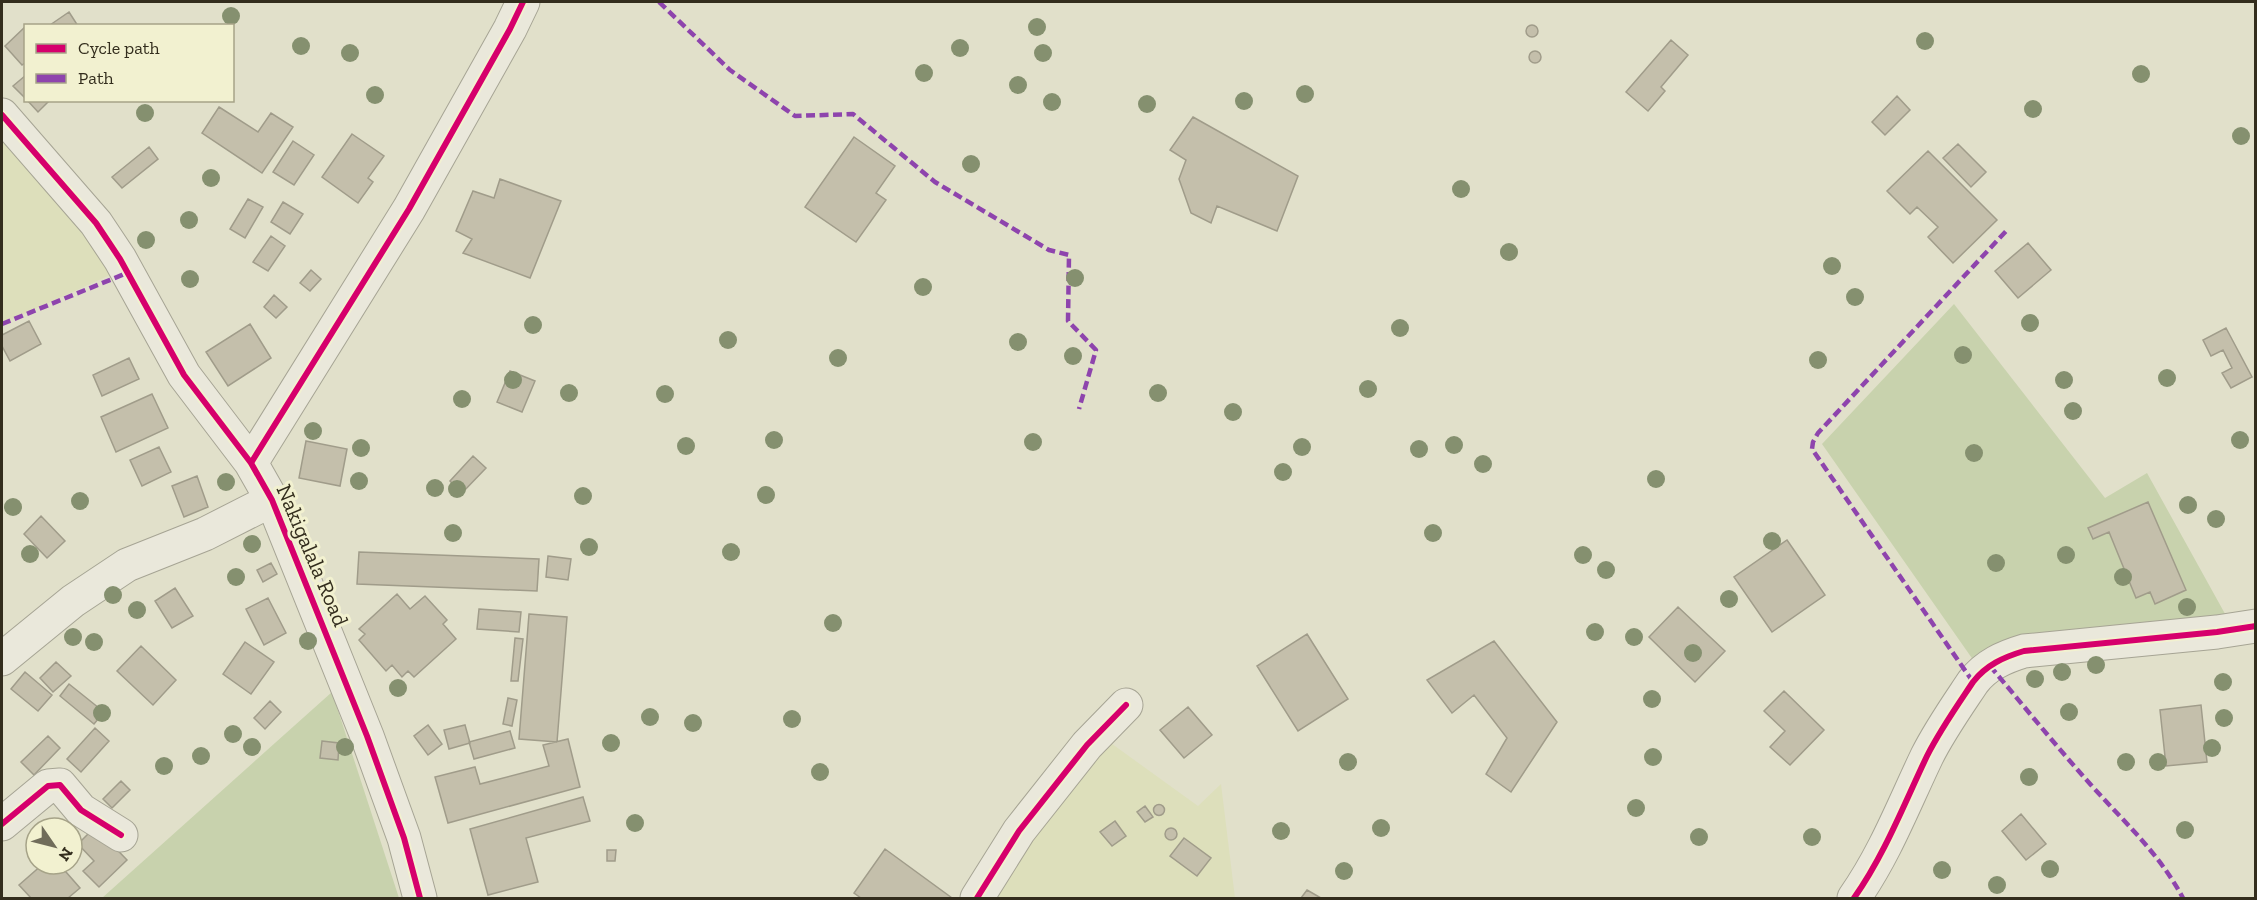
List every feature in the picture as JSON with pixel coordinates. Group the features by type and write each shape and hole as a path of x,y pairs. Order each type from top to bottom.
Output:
{"street":[{"path":"251,463 409,209 523,2"},
{"name":"Nakigalala Road","path":"2,115 96,223 120,259 184,375 251,463 272,500 367,736 404,838 420,898"},
{"path":"2,658 73,601 127,565 205,534 272,500"},
{"path":"1854,898 1876,863 1928,754 1972,681 1981,671 2008,656 2024,651 2256,626"},
{"path":"977,898 1019,831 1087,746 1126,705"},
{"path":"2,824 48,786 60,785 81,810 121,835"}],"green space":[{"path":"2,132 121,270 2,324"},
{"path":"1954,304 2105,498 2147,473 2229,621 1976,664 1822,444"},
{"path":"332,692 399,898 102,898"},
{"path":"1090,728 1198,806 1221,784 1235,898 987,898"}],"building":[{"path":"69,12 77,24 51,24"},
{"path":"1534,25 1537,26 1537,36 1530,37 1527,36 1526,29 1527,26"},
{"path":"24,28 24,64 22,65 5,46"},
{"path":"1671,40 1688,55 1661,87 1665,91 1648,111 1626,92"},
{"path":"1537,51 1541,57 1537,63 1533,63 1529,55"},
{"path":"24,77 24,97 13,86"},
{"path":"1897,96 1910,110 1885,135 1872,122"},
{"path":"29,102 48,102 38,112"},
{"path":"219,107 258,132 271,113 293,127 262,173 202,133"},
{"path":"1193,117 1298,176 1277,231 1217,206 1211,223 1191,213 1179,179 1186,160 1170,150"},
{"path":"352,134 384,156 368,178 373,182 358,203 322,177"},
{"path":"854,137 895,166 876,193 886,200 856,242 805,207"},
{"path":"293,141 314,155 294,185 273,172"},
{"path":"1958,144 1986,172 1971,187 1943,158"},
{"path":"149,147 158,159 122,188 112,177"},
{"path":"1928,151 1997,220 1953,263 1928,237 1938,227 1917,207 1910,214 1887,191"},
{"path":"500,179 561,201 530,278 463,253 472,239 456,231 473,191 494,198"},
{"path":"248,199 263,207 245,238 230,229"},
{"path":"283,202 303,214 290,234 271,222"},
{"path":"271,236 285,246 268,271 253,262"},
{"path":"2028,243 2051,270 2018,298 1995,271"},
{"path":"311,270 321,279 310,291 300,283"},
{"path":"274,295 287,307 276,318 264,307"},
{"path":"29,321 41,344 10,361 2,346 2,335"},
{"path":"250,324 271,358 228,386 206,352"},
{"path":"2226,328 2252,377 2231,388 2222,373 2232,368 2223,350 2211,356 2203,340"},
{"path":"129,358 139,379 102,396 93,375"},
{"path":"510,371 535,381 522,412 497,402"},
{"path":"152,394 168,428 116,452 101,417"},
{"path":"306,441 347,449 340,486 299,478"},
{"path":"159,447 171,472 142,486 130,460"},
{"path":"473,456 486,468 462,493 450,481"},
{"path":"197,476 208,507 184,517 172,486"},
{"path":"2148,502 2186,590 2155,604 2150,592 2136,598 2109,532 2093,539 2088,528"},
{"path":"41,516 65,541 47,558 24,534"},
{"path":"1787,540 1825,595 1772,632 1734,577"},
{"path":"359,552 539,559 537,591 357,584"},
{"path":"548,556 571,559 568,580 546,577"},
{"path":"271,563 277,574 263,582 257,570"},
{"path":"175,588 193,616 172,628 155,601"},
{"path":"397,594 410,609 425,596 447,620 443,624 456,639 414,677 408,671 402,677 392,665 386,671 359,640 365,634 359,629"},
{"path":"268,598 286,633 264,645 246,609"},
{"path":"1678,607 1725,651 1695,682 1649,637"},
{"path":"479,609 521,612 519,632 477,629"},
{"path":"529,614 567,617 557,742 519,739"},
{"path":"1307,634 1348,699 1298,731 1257,666"},
{"path":"515,638 523,639 518,681 511,681"},
{"path":"1494,641 1557,722 1511,792 1486,774 1507,738 1474,695 1452,713 1427,680"},
{"path":"245,642 274,662 251,694 223,674"},
{"path":"141,646 176,680 153,705 117,671"},
{"path":"56,662 71,676 53,692 40,678"},
{"path":"25,672 52,695 38,711 11,689"},
{"path":"69,684 104,712 94,724 60,696"},
{"path":"1784,691 1824,730 1790,765 1770,747 1785,731 1764,711"},
{"path":"508,698 517,700 512,726 503,724"},
{"path":"270,701 281,712 265,729 254,718"},
{"path":"2201,705 2207,762 2166,766 2160,710"},
{"path":"1188,707 1212,735 1184,758 1160,730"},
{"path":"428,725 442,744 428,755 414,736"},
{"path":"465,725 470,743 449,749 444,730"},
{"path":"95,728 109,741 81,772 67,759"},
{"path":"510,731 515,748 474,759 469,742"},
{"path":"48,736 60,748 34,775 21,762"},
{"path":"568,739 580,787 448,823 435,777 475,767 480,784 549,766 543,745"},
{"path":"322,741 339,743 338,760 320,758"},
{"path":"121,781 130,790 112,808 103,799"},
{"path":"583,797 590,821 526,838 538,882 488,895 470,829"},
{"path":"1159,805 1163,806 1163,814 1159,815 1155,814 1154,810 1155,806"},
{"path":"1145,806 1153,817 1145,822 1137,812"},
{"path":"2021,814 2046,844 2026,860 2002,831"},
{"path":"1115,821 1126,836 1112,846 1100,832"},
{"path":"95,827 127,860 99,887 84,872 94,861 84,850 84,838"},
{"path":"1173,828 1177,834 1173,840 1169,840 1165,832"},
{"path":"1184,838 1211,858 1197,876 1170,856"},
{"path":"885,849 952,898 861,898 854,893"},
{"path":"607,850 616,850 615,861 607,861"},
{"path":"29,876 70,876 80,888 68,898 31,898 19,885"},
{"path":"1307,890 1321,898 1301,898"}],"marked path":[{"path":"659,2 730,70 795,116 853,114 935,182 1049,250 1069,255 1068,321 1096,350 1079,409"},
{"path":"1973,682 1812,449 1818,433 2008,229"},
{"path":"2,324 127,273"},
{"path":"1990,666 2078,770 2152,852 2183,898"}],"cycle path":[{"path":"251,463 409,209 523,2"},
{"path":"2,115 96,223 120,259 184,375 251,463 272,500 367,736 404,838 420,898"},
{"path":"1854,898 1885,846 1937,737 1973,682 1990,666 2024,651 2256,626"},
{"path":"977,898 1019,831 1087,745 1126,705"},
{"path":"2,824 48,786 60,785 81,810 121,835"}]}
